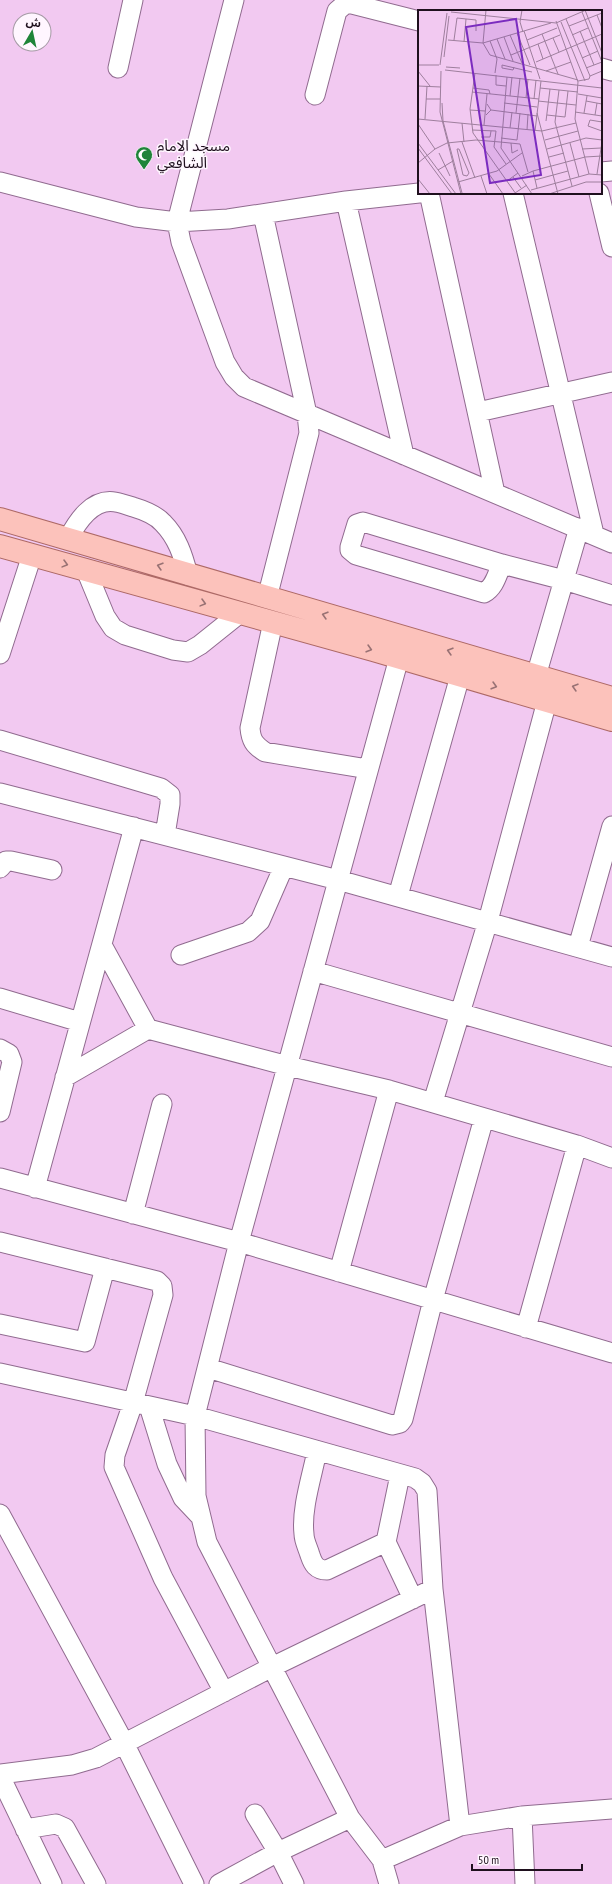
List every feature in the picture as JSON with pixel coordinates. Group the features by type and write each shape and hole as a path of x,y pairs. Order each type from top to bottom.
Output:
{"main road":[{"path":"0,519 612,698"},
{"path":"0,546 273,622 612,720"}],"street":[{"path":"118,68 133,0"},
{"path":"234,0 177,222 181,242 225,362 234,377 244,387 612,543"},
{"path":"315,95 337,11 340,6 352,4 418,21"},
{"path":"602,68 612,71"},
{"path":"602,172 612,171"},
{"path":"0,182 136,217 177,222 263,214 346,201 418,193"},
{"path":"429,194 495,493"},
{"path":"513,194 560,394 586,531 564,580 536,676"},
{"path":"600,194 612,247"},
{"path":"346,201 404,454"},
{"path":"263,214 307,414 309,433 267,598"},
{"path":"478,412 612,382"},
{"path":"68,539 76,524 85,513 98,505 114,501 142,510 162,521 175,538 183,556 188,574"},
{"path":"502,564 490,590 484,593 356,555 350,550 350,547 357,524 364,522 502,564 564,580 612,596"},
{"path":"0,654 32,555"},
{"path":"86,570 105,616 114,628 125,636 173,650 188,652 240,613"},
{"path":"273,622 250,728 251,738 255,746 265,752 368,769"},
{"path":"389,1884 382,1860 350,1818 207,1542 199,1515 196,1496 196,1416 239,1242 399,658"},
{"path":"398,896 460,676"},
{"path":"433,1102 488,921 547,701"},
{"path":"0,740 161,788 170,795 165,835"},
{"path":"0,793 398,896 612,957"},
{"path":"578,947 612,826"},
{"path":"35,1188 134,827"},
{"path":"0,868 6,861 11,861 52,870"},
{"path":"181,954 248,932 260,921 284,866"},
{"path":"102,945 148,1029"},
{"path":"314,970 612,1057"},
{"path":"0,998 80,1022"},
{"path":"65,1077 148,1029 433,1102 577,1145 612,1158"},
{"path":"0,1049 9,1054 12,1062 0,1112"},
{"path":"339,1272 389,1090"},
{"path":"133,1214 162,1104"},
{"path":"208,1368 397,1425 403,1419 433,1300 484,1118"},
{"path":"526,1328 577,1145"},
{"path":"0,1178 239,1242 612,1353"},
{"path":"0,1242 157,1281 162,1286 163,1294 141,1405 115,1455 114,1467 163,1578 224,1692"},
{"path":"0,1324 85,1342 105,1268"},
{"path":"0,1373 196,1416 415,1478 422,1483 427,1491 433,1589 460,1826"},
{"path":"141,1405 182,1498 199,1515"},
{"path":"317,1451 303,1520 304,1536 312,1562 316,1568 327,1570 386,1542"},
{"path":"400,1475 386,1542 413,1599"},
{"path":"0,1514 125,1744 194,1884"},
{"path":"52,1884 0,1775 72,1764 96,1758 272,1667 433,1589"},
{"path":"382,1860 460,1826 522,1816 612,1808"},
{"path":"255,1814 278,1852 294,1884"},
{"path":"522,1816 525,1884"},
{"path":"219,1884 278,1852 350,1818"},
{"path":"25,1829 56,1824 65,1828 96,1884"}],"place":[{"name":"مسجد الامام الشافعي","path":"144,170"}]}
